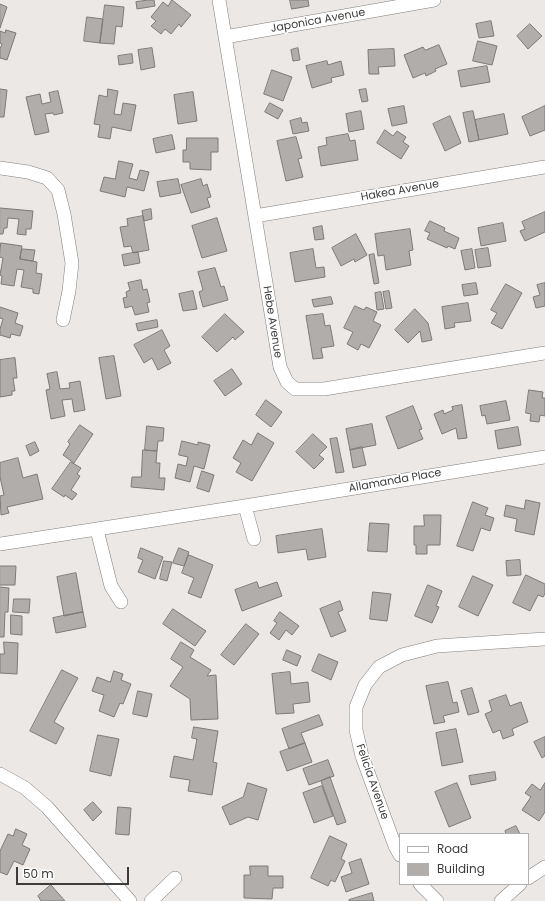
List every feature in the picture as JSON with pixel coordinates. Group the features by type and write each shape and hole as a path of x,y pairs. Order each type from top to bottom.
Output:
{"street":[{"name":"Hebe Avenue","path":"219,0 280,367 287,382 295,389 324,389 545,353"},
{"name":"Japonica Avenue","path":"225,37 434,0"},
{"name":"Hakea Avenue","path":"255,216 545,167"},
{"path":"0,168 28,172 46,178 58,190 64,214 72,263 69,291 63,320"},
{"name":"Allamanda Place","path":"0,544 97,530 545,457"},
{"path":"245,506 254,539"},
{"path":"97,530 111,586 121,602"},
{"name":"Felicia Avenue","path":"399,853 362,756 356,730 356,707 365,685 379,667 402,655 437,646 545,639"},
{"path":"0,774 25,788 46,807 130,901"},
{"path":"529,877 545,867"},
{"path":"151,901 175,878"},
{"path":"421,885 437,901"},
{"path":"501,901 519,885"}],"building":[{"path":"154,0 155,6 137,9 136,2"},
{"path":"172,0 191,15 181,27 179,24 171,34 165,29 161,34 151,26 156,21 151,17 163,2 168,6"},
{"path":"290,0 308,0 309,6 292,9"},
{"path":"0,4 7,7 0,28"},
{"path":"105,5 124,7 122,27 116,26 114,44 100,43"},
{"path":"87,17 103,19 100,43 84,41"},
{"path":"491,21 494,36 479,38 476,24"},
{"path":"530,24 542,36 528,49 517,36"},
{"path":"6,30 16,33 7,60 0,58 0,49 2,44 0,43 0,31 5,33"},
{"path":"478,41 497,46 492,65 473,61"},
{"path":"439,45 447,64 435,69 436,71 426,76 425,73 413,78 404,55 423,47 425,50"},
{"path":"152,48 155,67 141,70 138,50"},
{"path":"298,48 300,60 293,61 291,50"},
{"path":"394,49 395,66 378,67 379,74 369,74 368,50"},
{"path":"132,54 133,63 119,65 118,56"},
{"path":"327,61 328,65 341,61 344,75 331,78 332,82 312,88 306,66"},
{"path":"487,66 490,82 461,87 458,71"},
{"path":"272,70 292,77 283,101 264,94"},
{"path":"0,89 7,90 4,117 0,117"},
{"path":"108,89 118,91 114,114 121,115 123,103 136,105 131,131 112,127 110,139 98,137 100,125 94,124 99,95 107,97"},
{"path":"366,89 368,101 362,102 359,90"},
{"path":"58,91 63,113 54,115 53,113 45,114 49,132 35,135 26,97 40,94 42,104 51,102 49,93"},
{"path":"193,92 197,121 178,124 174,95"},
{"path":"270,103 283,110 278,119 265,112"},
{"path":"404,106 407,123 392,126 388,109"},
{"path":"545,106 545,130 530,136 522,117"},
{"path":"361,111 364,129 349,132 346,114"},
{"path":"473,111 479,140 469,142 463,113"},
{"path":"504,114 508,134 479,140 475,120"},
{"path":"450,116 461,143 445,151 433,124"},
{"path":"301,118 302,123 307,122 309,131 293,134 290,121"},
{"path":"385,130 393,136 397,131 406,137 403,142 409,146 401,159 377,143"},
{"path":"348,134 350,141 355,140 358,160 321,166 318,147 327,145 326,138"},
{"path":"172,135 175,149 156,153 153,139"},
{"path":"296,137 302,158 298,159 303,177 286,181 277,141"},
{"path":"187,138 218,138 218,152 211,152 211,170 190,169 190,162 183,162 183,150 186,150"},
{"path":"119,161 133,164 129,178 137,180 140,170 149,172 144,191 127,187 125,197 100,191 104,177 115,179"},
{"path":"178,179 181,193 160,197 157,182"},
{"path":"201,179 203,186 207,184 211,197 207,198 210,207 191,213 181,185"},
{"path":"0,208 33,211 31,229 26,229 26,235 17,234 19,219 8,218 7,228 4,228 3,234 0,234"},
{"path":"151,209 152,219 144,221 142,211"},
{"path":"545,212 545,232 525,241 520,231 525,229 522,222"},
{"path":"143,216 149,250 133,253 131,246 124,247 120,227 128,226 127,219"},
{"path":"217,218 227,251 202,258 192,226"},
{"path":"430,221 445,228 444,231 459,238 455,249 448,246 447,248 427,239 430,233 425,231"},
{"path":"503,223 506,241 481,246 478,228"},
{"path":"322,226 324,239 315,240 313,228"},
{"path":"410,229 413,250 409,251 411,265 386,270 384,255 378,256 375,234"},
{"path":"356,234 367,255 355,262 354,259 341,266 332,248"},
{"path":"1,243 22,246 20,259 37,262 36,273 42,274 39,294 33,293 33,289 21,287 24,270 17,269 14,286 1,284 2,276 0,275 3,258 0,257"},
{"path":"488,248 491,266 478,268 475,250"},
{"path":"22,249 35,250 33,261 20,259"},
{"path":"313,249 316,268 324,267 325,277 295,282 290,253"},
{"path":"472,249 475,268 465,270 461,251"},
{"path":"138,252 140,263 124,266 122,255"},
{"path":"374,254 379,283 374,284 369,255"},
{"path":"215,268 221,287 224,286 228,300 203,307 199,292 203,290 198,272"},
{"path":"141,280 143,290 147,289 150,302 147,303 149,312 135,315 132,306 125,308 123,298 127,297 126,292 130,290 128,283"},
{"path":"476,283 478,294 464,296 462,285"},
{"path":"545,283 545,306 536,308 533,297 540,295 537,285"},
{"path":"506,284 522,293 502,329 491,323 497,313 491,310"},
{"path":"193,291 197,309 183,311 179,294"},
{"path":"389,291 392,308 386,309 383,292"},
{"path":"381,292 384,309 377,310 375,293"},
{"path":"331,297 333,304 314,307 312,300"},
{"path":"468,303 471,321 454,323 455,327 445,329 442,307"},
{"path":"355,306 364,310 366,307 377,312 373,321 381,325 369,348 361,344 358,350 347,344 353,332 344,328"},
{"path":"0,307 18,313 15,323 23,326 20,336 11,334 10,338 0,335 3,319 0,318"},
{"path":"415,309 428,323 432,340 422,342 420,331 408,343 395,330"},
{"path":"225,314 244,332 235,340 233,337 217,352 202,337"},
{"path":"323,314 325,326 330,325 334,346 321,348 323,358 313,359 306,316"},
{"path":"157,320 158,327 138,331 136,324"},
{"path":"162,330 170,346 164,350 171,363 158,370 152,358 144,363 134,345"},
{"path":"114,356 121,396 106,399 99,358"},
{"path":"15,358 17,378 13,378 15,391 12,391 12,395 0,397 0,360"},
{"path":"232,369 242,384 225,396 214,381"},
{"path":"57,372 60,389 70,388 69,383 80,381 85,410 74,412 72,399 62,400 65,416 51,419 46,390 50,389 47,374"},
{"path":"529,390 543,392 542,398 545,398 545,416 540,415 539,422 530,421 531,414 526,413"},
{"path":"266,400 282,412 271,427 256,415"},
{"path":"506,401 510,420 487,424 485,415 482,416 480,406"},
{"path":"462,405 467,438 458,439 456,428 442,434 434,414 443,410 444,414 453,410 452,407"},
{"path":"413,406 422,429 419,430 423,439 398,449 386,417"},
{"path":"372,424 376,445 350,450 346,429"},
{"path":"80,425 93,434 74,463 63,455 70,444 68,442"},
{"path":"147,426 164,428 163,441 158,441 157,451 145,450"},
{"path":"518,427 521,445 498,449 495,431"},
{"path":"258,433 274,443 252,481 236,472 241,463 233,458 243,440 251,445"},
{"path":"313,434 327,447 319,455 324,459 314,469 296,452"},
{"path":"337,438 344,472 336,473 330,439"},
{"path":"182,441 198,445 198,442 210,445 204,469 194,466 190,482 175,478 178,464 186,466 188,457 179,455"},
{"path":"35,442 39,451 30,456 26,446"},
{"path":"362,447 366,465 353,468 350,450"},
{"path":"143,450 157,451 156,463 160,463 159,478 165,478 164,490 131,487 132,477 141,477"},
{"path":"18,458 23,478 37,474 43,499 7,507 9,513 1,515 0,496 4,495 0,477 0,463"},
{"path":"71,462 81,468 77,474 80,476 71,490 77,494 72,500 65,495 64,497 52,489"},
{"path":"202,471 214,475 209,492 197,488"},
{"path":"526,500 540,503 534,535 515,531 517,519 504,516 506,505 524,509"},
{"path":"473,502 488,508 485,515 494,518 490,531 481,528 473,551 457,546"},
{"path":"424,515 441,515 440,545 427,545 427,554 416,554 416,545 414,545 414,526 424,526"},
{"path":"370,523 389,524 387,552 368,551"},
{"path":"322,529 326,557 308,560 306,549 278,553 276,536"},
{"path":"141,548 163,557 155,579 138,572 143,560 138,558"},
{"path":"179,548 189,552 184,566 173,563"},
{"path":"189,555 213,565 201,598 188,593 194,578 182,573"},
{"path":"520,560 521,575 507,576 506,561"},
{"path":"164,561 172,562 167,581 160,579"},
{"path":"0,566 16,566 15,585 0,585"},
{"path":"76,573 83,612 64,616 57,577"},
{"path":"526,575 545,584 545,594 543,597 538,595 530,611 513,603"},
{"path":"473,576 493,585 478,616 459,607"},
{"path":"257,582 259,588 277,582 282,596 242,611 235,590"},
{"path":"428,585 442,591 436,606 439,607 432,623 415,616"},
{"path":"0,587 9,588 8,612 5,612 4,637 0,637"},
{"path":"373,592 391,594 387,621 370,619"},
{"path":"14,599 30,599 29,613 13,612"},
{"path":"340,601 343,610 338,612 346,631 331,637 320,609"},
{"path":"173,609 206,631 195,646 163,624"},
{"path":"83,612 86,627 56,633 53,618"},
{"path":"280,612 299,626 292,635 286,630 279,640 270,633 277,623 274,621"},
{"path":"11,615 22,616 22,635 11,634"},
{"path":"246,624 259,634 234,665 221,655"},
{"path":"4,642 18,643 17,674 0,673 0,654 4,654"},
{"path":"181,642 194,650 190,657 211,670 207,676 216,675 218,719 191,720 190,699 170,686 183,667 171,659"},
{"path":"287,650 301,656 297,666 283,660"},
{"path":"319,654 338,662 331,680 312,671"},
{"path":"62,670 78,678 54,722 64,728 56,744 30,731"},
{"path":"114,671 123,674 121,680 131,684 123,704 120,703 114,717 99,711 104,695 92,691 97,677 110,682"},
{"path":"290,672 291,684 308,682 310,702 293,704 294,713 276,714 272,674"},
{"path":"448,682 453,703 457,702 459,712 443,716 445,722 434,724 426,686"},
{"path":"472,688 479,712 468,715 461,691"},
{"path":"138,691 152,694 147,717 133,714"},
{"path":"506,695 510,706 521,702 528,722 512,729 514,735 503,739 500,730 493,733 485,714 492,711 489,701"},
{"path":"319,715 323,725 301,733 305,743 289,749 282,729"},
{"path":"194,727 218,731 213,762 217,763 212,795 188,791 190,780 170,777 174,756 193,760 197,739 192,738"},
{"path":"456,729 463,762 442,766 436,733"},
{"path":"98,735 119,739 111,776 90,771"},
{"path":"545,737 545,756 542,758 534,742"},
{"path":"305,743 312,762 287,771 280,752"},
{"path":"328,760 334,776 309,785 303,769"},
{"path":"495,772 496,780 471,785 469,776"},
{"path":"330,777 346,822 337,825 321,781"},
{"path":"248,783 267,789 258,820 248,817 230,825 222,807 243,797"},
{"path":"457,783 471,818 449,827 435,792"},
{"path":"545,783 545,812 539,821 522,810 531,797 525,793 532,784 540,790"},
{"path":"322,786 333,816 314,823 303,793"},
{"path":"93,802 102,812 93,821 84,810"},
{"path":"118,807 131,808 129,835 116,834"},
{"path":"516,826 520,833 506,833 505,831"},
{"path":"16,829 27,834 22,845 30,849 23,865 14,861 7,875 0,872 0,851 8,834 13,836"},
{"path":"330,836 347,844 341,859 345,861 335,882 331,880 328,886 311,878"},
{"path":"361,859 369,884 346,892 341,877 352,873 349,863"},
{"path":"250,866 268,866 268,876 283,876 283,888 273,888 272,899 244,898 244,875 250,875"},
{"path":"51,885 65,901 41,901 38,896"},
{"path":"372,893 374,901 349,901 349,900"}]}
